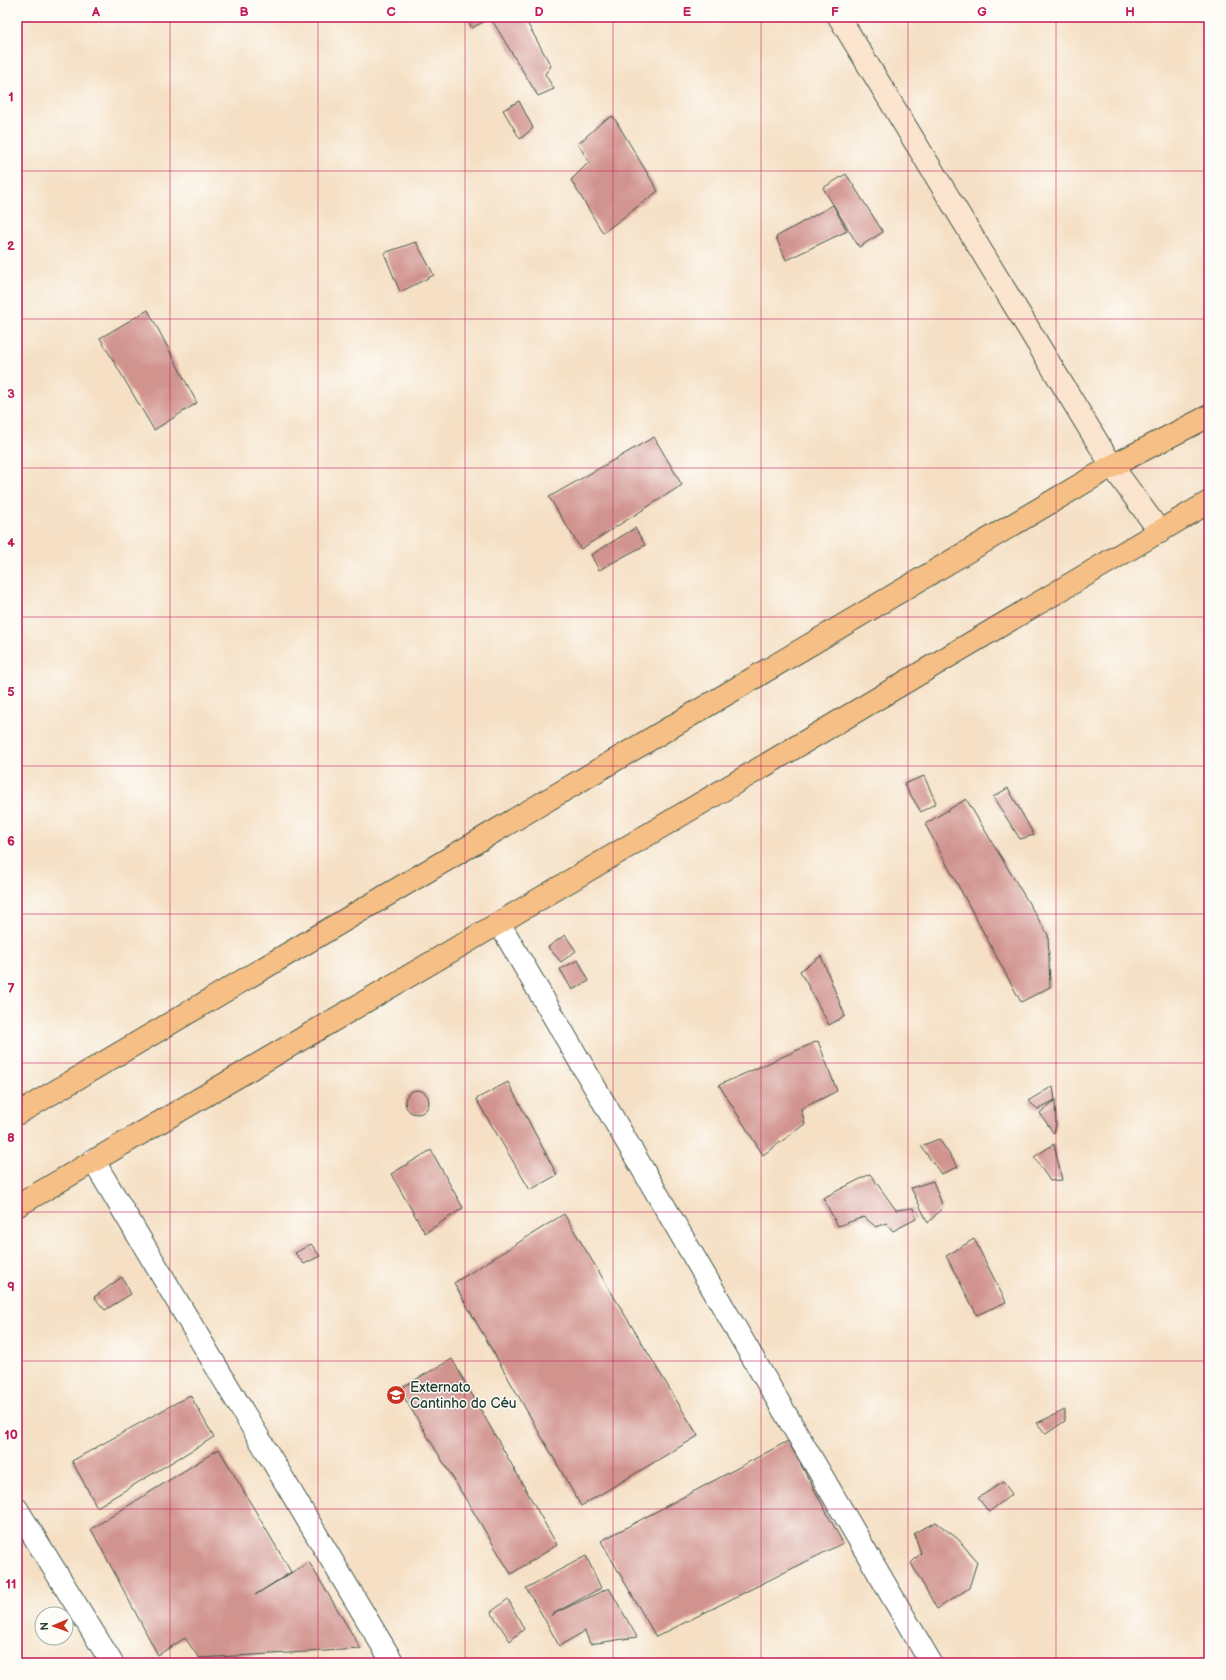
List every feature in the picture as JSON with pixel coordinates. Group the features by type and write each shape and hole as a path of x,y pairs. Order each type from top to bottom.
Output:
{"highway":[{"path":"17,1114 1112,466 1209,416"},
{"path":"17,1206 92,1160 499,923 1209,502"}],"street":[{"path":"840,17 1112,466 1160,532"},
{"path":"499,923 931,1663"},
{"path":"92,1160 393,1663"},
{"path":"17,1510 112,1663"}],"building":[{"path":"466,17 486,17 487,20 472,28"},
{"path":"490,17 524,17 551,66 545,74 554,89 538,96"},
{"path":"519,101 533,128 520,139 503,110"},
{"path":"613,116 658,191 603,233 571,180 589,162 578,144 602,122"},
{"path":"846,174 883,232 859,247 823,188"},
{"path":"833,205 847,231 786,260 776,237"},
{"path":"416,242 434,275 400,292 384,253"},
{"path":"148,310 197,403 154,430 100,338"},
{"path":"654,437 682,485 581,549 549,497"},
{"path":"635,528 645,545 599,570 591,555"},
{"path":"924,776 936,803 921,812 904,784"},
{"path":"1008,788 1034,835 1020,839 993,797"},
{"path":"966,799 1048,935 1050,987 1021,1002 925,824"},
{"path":"565,935 576,951 561,962 548,947"},
{"path":"821,956 845,1016 829,1025 800,971"},
{"path":"578,960 589,981 572,990 560,969"},
{"path":"818,1041 837,1091 801,1109 805,1124 763,1155 719,1085"},
{"path":"508,1082 557,1175 530,1190 476,1099"},
{"path":"1053,1086 1055,1100 1038,1109 1028,1101"},
{"path":"417,1090 426,1093 429,1102 426,1111 417,1114 408,1111 405,1102 408,1093"},
{"path":"1055,1100 1056,1125 1054,1134 1040,1113"},
{"path":"939,1139 958,1167 941,1174 921,1146"},
{"path":"1054,1144 1062,1180 1050,1181 1034,1157"},
{"path":"431,1150 463,1208 425,1233 391,1174"},
{"path":"870,1174 896,1210 913,1208 916,1219 893,1231 886,1223 876,1227 864,1217 838,1226 823,1198"},
{"path":"933,1181 943,1207 928,1223 911,1188"},
{"path":"564,1214 698,1436 581,1506 454,1283"},
{"path":"974,1239 1006,1302 977,1315 946,1256"},
{"path":"311,1244 320,1256 304,1264 295,1253"},
{"path":"122,1277 131,1294 105,1310 94,1297"},
{"path":"452,1359 557,1545 511,1574 399,1389"},
{"path":"190,1395 214,1437 97,1507 72,1461"},
{"path":"1065,1410 1065,1421 1046,1434 1037,1423"},
{"path":"788,1441 843,1543 656,1637 601,1541"},
{"path":"219,1449 291,1572 255,1595 309,1562 361,1649 199,1658 185,1638 158,1655 91,1529"},
{"path":"1003,1482 1012,1494 989,1512 978,1498"},
{"path":"936,1522 958,1539 977,1562 969,1588 937,1609 911,1563 921,1553 914,1533"},
{"path":"586,1556 601,1588 551,1615 609,1588 637,1637 590,1644 585,1631 559,1646 526,1588"},
{"path":"508,1599 524,1629 510,1641 491,1612"}],"place":[{"name":"Externato Cantinho do Céu","path":"396,1395"}]}
